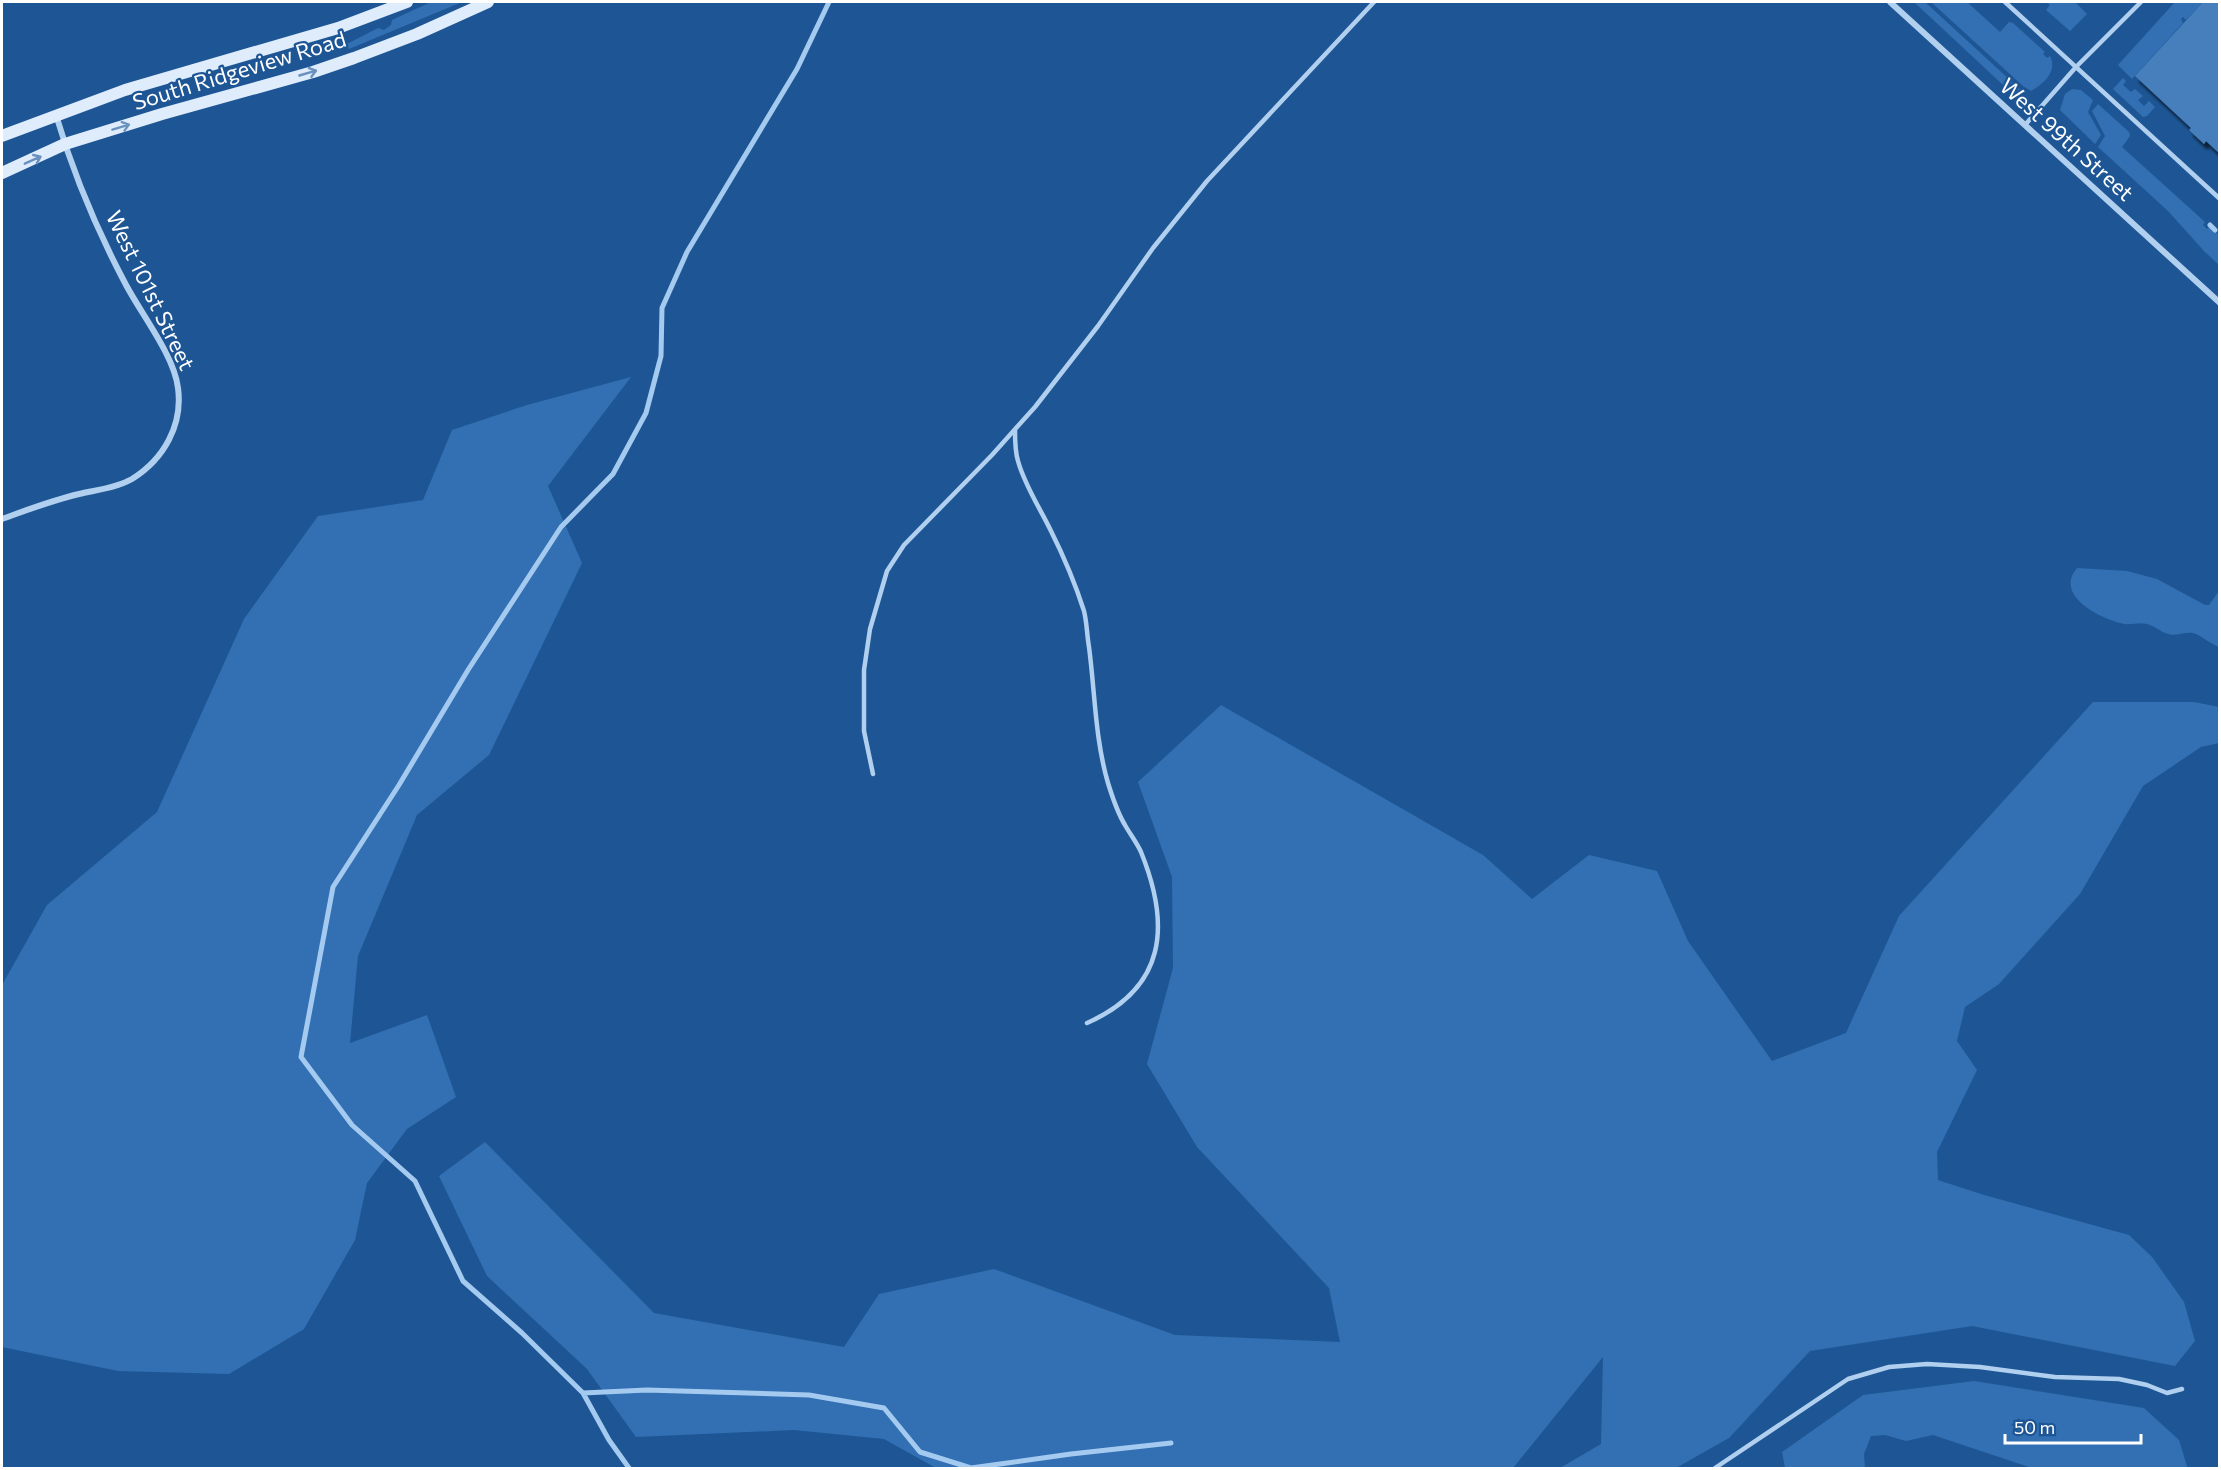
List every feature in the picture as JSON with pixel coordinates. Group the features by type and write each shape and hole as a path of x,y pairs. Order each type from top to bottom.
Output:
{"main road":[{"name":"South Ridgeview Road","path":"2,136 56,114 163,78 338,28 407,2"},
{"name":"South Ridgeview Road","path":"2,173 65,144 313,72 417,34 488,2"}],"street":[{"name":"West 99th Street","path":"1890,2 2220,303"},
{"name":"West 101st Street","path":"2,519 37,506 130,480 155,459 168,444 179,414 178,387 170,360 137,308 122,278 72,167 56,114"}],"lane":[{"path":"873,774 864,731 864,670 870,629 887,571 904,545 1015,430 1091,335 1153,248 1207,181 1374,2"},
{"path":"2005,2 2220,199"},
{"path":"2025,125 2076,67 2141,2"},
{"path":"1015,430 1017,460 1052,532 1084,612 1103,763 1108,784 1123,822 1140,851 1153,892 1158,926 1157,946 1152,966 1141,984 1109,1013 1087,1023"},
{"path":"1716,1468 1848,1379 1889,1368 1927,1364 1980,1367 2055,1377 2119,1378 2147,1385 2166,1393 2182,1389"}],"shaded area":[{"path":"431,2 462,2 349,49 347,44 378,28 384,30 391,25 392,20"},
{"path":"1914,2 1925,2 2023,92 2017,92 2002,84"},
{"path":"1931,2 1967,2 2000,32 2009,22 2013,23 2045,52 2043,54 2047,58 2050,56 2052,67 2048,77 2031,91 2023,86"},
{"path":"2046,2 2075,2 2087,14 2070,31 2046,10 2050,5"},
{"path":"2175,2 2203,2 2186,20 2183,17 2181,19 2183,23 2132,79 2118,65"},
{"path":"2123,78 2126,81 2123,85 2131,92 2135,89 2143,96 2138,100 2144,106 2149,101 2155,107 2147,116 2143,117 2113,89"},
{"path":"2072,89 2081,90 2093,100 2088,112 2101,135 2095,144 2060,110 2065,94"},
{"path":"2098,104 2129,132 2130,136 2122,147 2205,222 2203,225 2207,229 2210,226 2219,235 2219,265 2168,211 2098,147 2105,136 2092,111"},
{"path":"631,377 548,486 582,563 489,755 417,815 358,956 350,1043 427,1015 456,1097 407,1129 367,1183 355,1240 304,1329 229,1374 118,1371 2,1347 2,985 47,905 157,812 244,619 318,516 423,500 452,430 527,405"},
{"path":"2077,568 2127,571 2157,579 2205,605 2209,605 2219,591 2219,647 2193,633 2171,635 2147,624 2115,622 2093,612 2083,605 2071,588 2071,578"},
{"path":"2093,702 2194,702 2219,707 2219,743 2201,747 2143,786 2080,894 1999,984 1965,1007 1957,1041 1977,1070 1937,1152 1938,1180 2129,1235 2152,1257 2184,1302 2195,1341 2175,1366 1972,1326 1810,1351 1729,1438 1676,1468 1560,1468 1601,1444 1603,1357 1513,1468 936,1468 884,1439 794,1430 636,1437 587,1369 487,1276 439,1176 485,1142 654,1313 844,1347 879,1294 994,1269 1175,1335 1340,1342 1329,1288 1197,1147 1147,1064 1173,968 1172,877 1138,782 1221,705 1483,855 1532,899 1589,855 1657,871 1688,941 1772,1061 1846,1033 1899,916"},
{"path":"1974,1381 2144,1408 2179,1440 2187,1466 2186,1468 2032,1468 1933,1435 1906,1441 1885,1435 1871,1436 1864,1454 1865,1468 1785,1468 1782,1452 1863,1395"}],"building":[{"path":"2203,2 2220,2 2220,154 2206,141 2204,144 2189,130 2191,128 2135,76"}],"waterway":[{"path":"629,1468 609,1440 583,1393 522,1333 463,1281 415,1181 352,1125 301,1057 333,887 399,785 468,670 561,527 613,474 646,413 661,356 662,308 687,252 797,69 829,2"},
{"path":"2210,225 2215,230"},
{"path":"583,1393 647,1390 809,1395 884,1408 920,1452 971,1468 1171,1443"}]}
